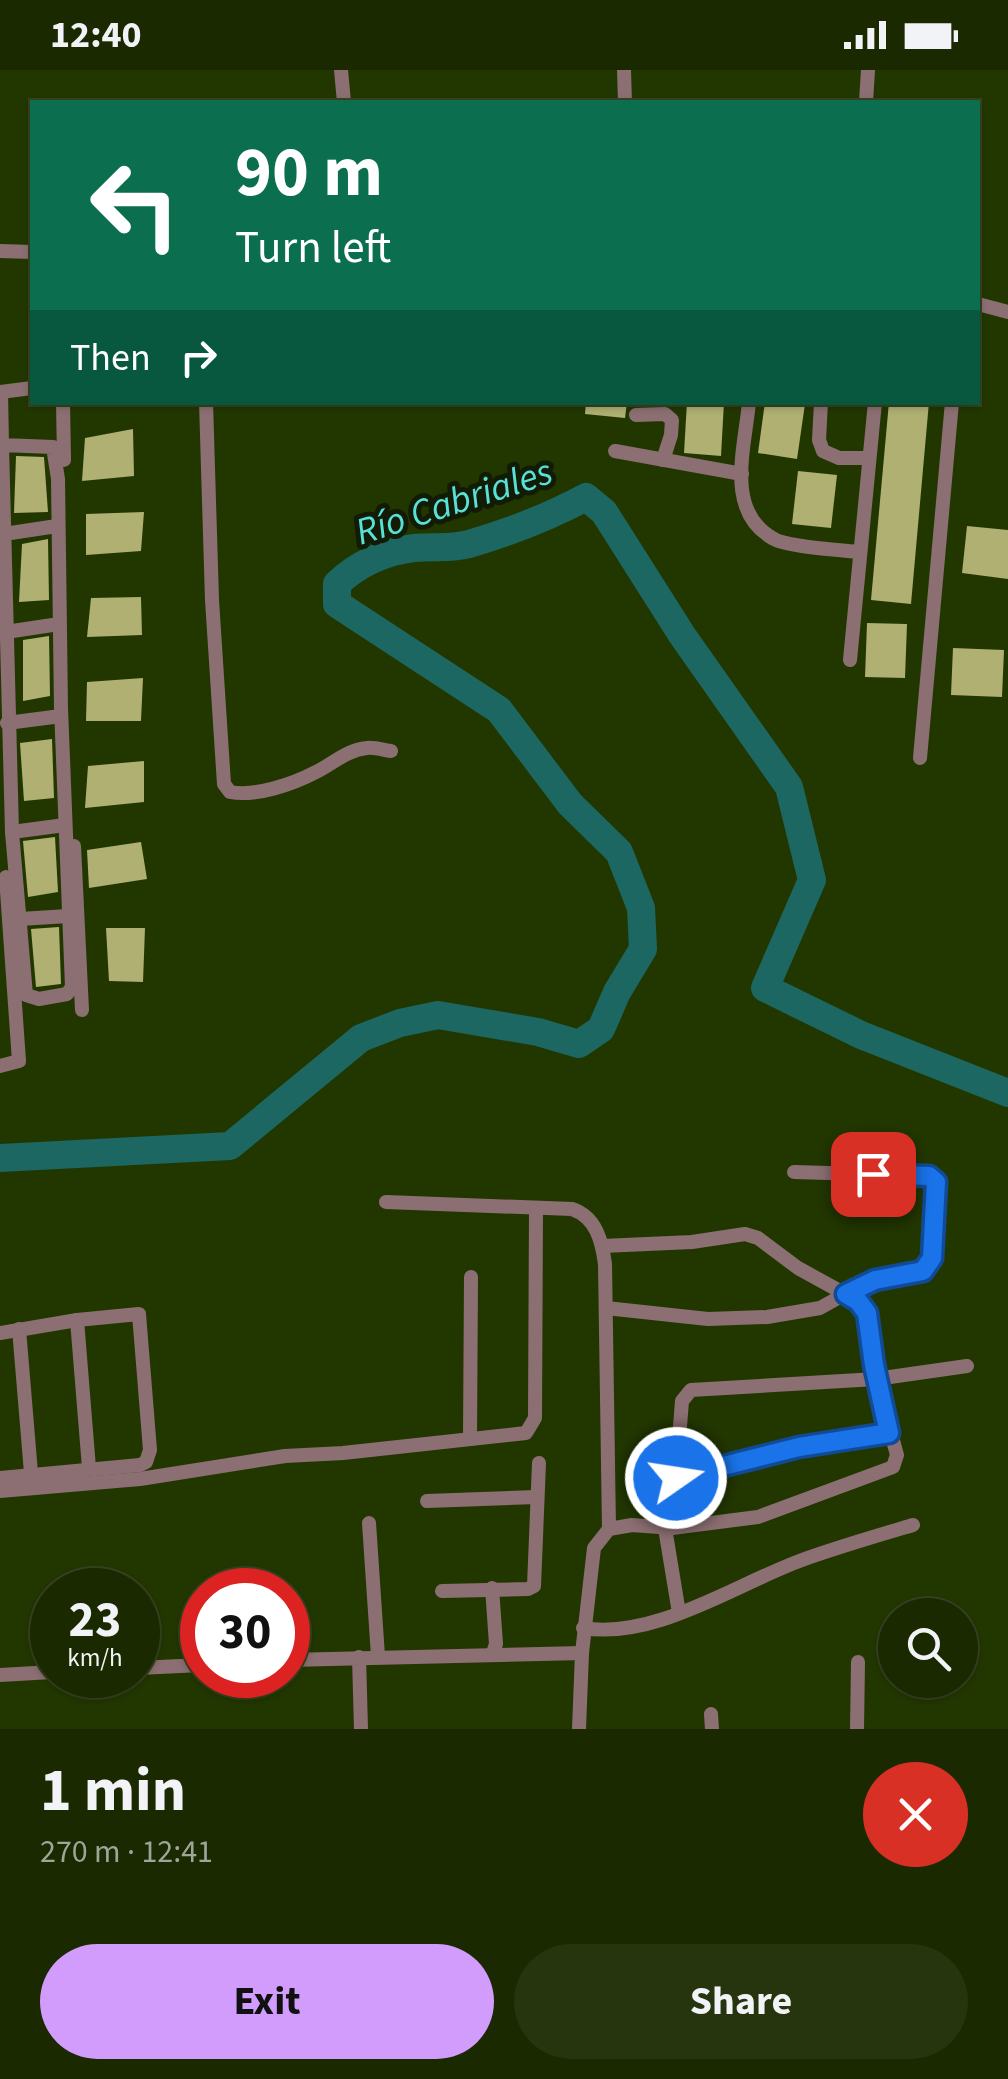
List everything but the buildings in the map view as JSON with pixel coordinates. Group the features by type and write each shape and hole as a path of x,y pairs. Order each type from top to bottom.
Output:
{"street":[{"path":"341,70 344,100"},
{"path":"624,70 624,100"},
{"path":"866,100 868,70"},
{"path":"0,251 30,252"},
{"path":"980,305 1008,312"},
{"path":"0,1066 19,1061 7,993 12,832 1,392 30,388"},
{"path":"63,405 67,745 80,920 82,1010"},
{"path":"206,405 212,600 224,784 230,792 238,794 272,788 319,772 334,758 367,748 391,752"},
{"path":"749,405 740,490 745,511 774,540 859,552"},
{"path":"821,405 818,440 823,451 838,458 868,458"},
{"path":"850,660 875,405"},
{"path":"920,758 952,405"},
{"path":"636,415 665,414 672,420 663,460"},
{"path":"0,742 2,853 10,921 26,994 38,999 70,992 55,449 2,445"},
{"path":"614,451 742,474"},
{"path":"4,534 57,526"},
{"path":"6,632 59,624"},
{"path":"7,724 61,716"},
{"path":"12,832 64,824"},
{"path":"10,921 68,916"},
{"path":"606,1308 708,1319 750,1319 812,1310 875,1280 923,1271 928,1266 932,1258 935,1180 929,1176 794,1172"},
{"path":"386,1202 572,1209 592,1222 602,1246 609,1529 594,1548 583,1628 579,1729"},
{"path":"0,1491 140,1479 286,1456 526,1433 534,1424 536,1209"},
{"path":"602,1246 692,1242 745,1234 858,1301 867,1313 876,1379 897,1455 893,1467 758,1516 668,1528 609,1529"},
{"path":"470,1277 470,1439"},
{"path":"0,1333 139,1314 149,1457 140,1465 0,1478"},
{"path":"77,1320 90,1468"},
{"path":"19,1329 30,1474"},
{"path":"679,1613 668,1528 682,1402 690,1390 876,1379 967,1366"},
{"path":"676,1478 799,1447 889,1433"},
{"path":"442,1591 534,1586 538,1463"},
{"path":"427,1501 536,1497"},
{"path":"368,1523 378,1656"},
{"path":"583,1628 612,1630 679,1613 799,1561 913,1524"},
{"path":"492,1588 496,1644 493,1653"},
{"path":"310,1659 582,1653"},
{"path":"358,1657 362,1729"},
{"path":"857,1729 858,1662"},
{"path":"0,1675 30,1673"}],"waterway":[{"name":"Río Cabriales","path":"0,1158 230,1146 361,1038 400,1023 438,1015 538,1032 579,1044 601,1029 617,992 643,949 641,908 619,852 570,804 499,710 337,604 337,584 383,555 421,547 469,544 529,524 586,497 604,512 682,635 789,787 812,880 765,988 861,1035 1008,1093"}],"route":[{"path":"676,1478 799,1447 889,1433 867,1313 846,1294 875,1280 923,1271 928,1266 932,1258 936,1182 932,1176 873,1174"}]}
